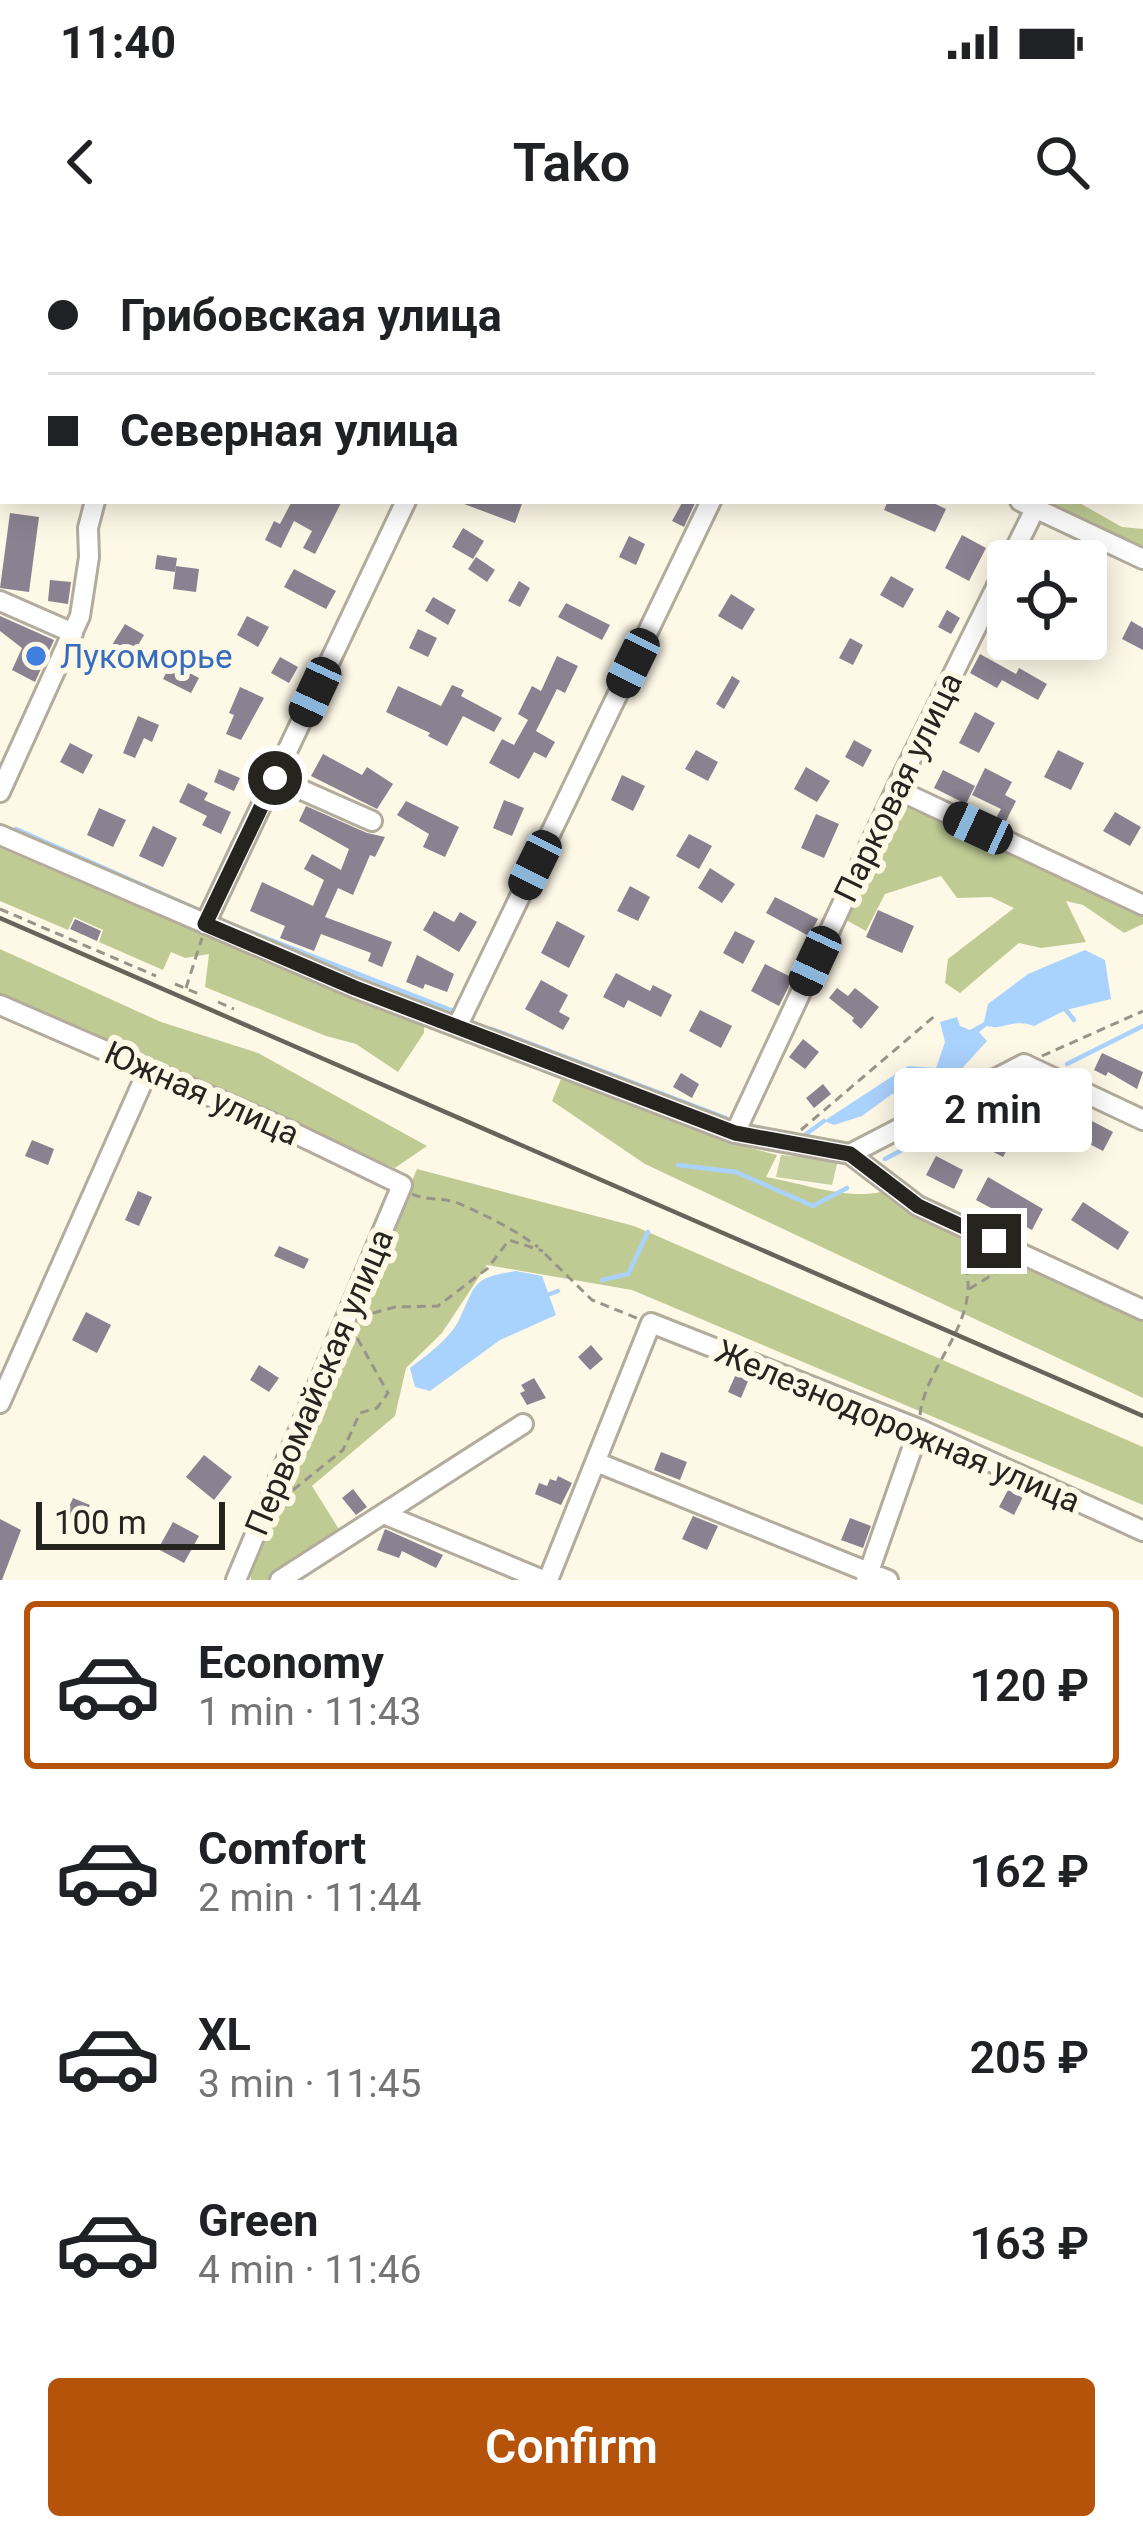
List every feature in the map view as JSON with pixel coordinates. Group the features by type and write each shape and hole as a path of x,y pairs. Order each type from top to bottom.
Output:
{"street":[{"path":"0,792 80,616 94,504"},
{"path":"205,924 405,504"},
{"path":"457,1027 710,504"},
{"path":"1027,505 1143,559"},
{"name":"Парковая улица","path":"735,1133 1027,505"},
{"path":"0,601 73,633"},
{"path":"275,778 372,821"},
{"path":"896,789 1143,905"},
{"path":"0,835 457,1027 735,1133 850,1154 918,1206 1143,1310"},
{"name":"Южная улица","path":"0,1005 288,1130 401,1185"},
{"path":"850,1154 1024,1064 1143,1120"},
{"path":"0,1403 148,1070"},
{"name":"Первомайская улица","path":"236,1580 401,1185"},
{"path":"386,1515 545,1580 651,1323"},
{"name":"Железнодорожная улица","path":"651,1323 919,1429 1143,1531"},
{"path":"280,1580 523,1424"},
{"path":"596,1462 875,1578 919,1429"}],"path":[{"path":"0,909 156,976"},
{"path":"186,988 205,924"},
{"path":"175,984 199,994"},
{"path":"218,1002 234,1009"},
{"path":"1024,1064 1143,1011"},
{"path":"786,1143 938,1014"},
{"path":"401,1185 421,1198 457,1202 480,1217 513,1228 592,1300 651,1323"},
{"path":"919,1429 926,1391 962,1317 968,1290 964,1227"},
{"path":"274,1490 288,1493 325,1466 343,1450 360,1413 377,1408 388,1393 356,1333 366,1315 395,1307 438,1306 488,1268 509,1240 543,1251"},
{"path":"968,1290 1024,1255"}],"green space":[{"path":"1053,504 1081,504 1122,527 1143,529 1143,548"},
{"path":"895,794 1143,913 1143,924 1124,933 1083,905 1066,901 1086,942 1041,948 1019,943 960,993 945,983 948,959 1014,908 991,897 957,898 941,876 885,894 866,931 839,916"},
{"path":"0,848 347,996 424,1024 424,1033 398,1072 356,1044 205,987 209,954 185,958 171,952 163,970 99,942 103,930 74,917 68,930 0,901"},
{"path":"0,949 161,1022 258,1053 427,1146 395,1168 0,994"},
{"path":"561,1079 728,1142 777,1155 766,1177 839,1192 880,1192 1143,1316 1143,1398 645,1164 552,1101"},
{"path":"781,1155 838,1160 832,1185 776,1177"},
{"path":"417,1169 634,1226 1143,1447 1143,1505 632,1290 487,1265 442,1333 406,1368 395,1416 312,1486 342,1534 268,1580 251,1580 250,1565"}],"water":[{"path":"1085,950 1105,960 1111,999 1066,1010 1034,1026 987,1026 979,1032 987,1041 930,1095 892,1094 862,1116 834,1125 824,1121 908,1066 936,1068 945,1042 940,1022 957,1017 960,1026 970,1030 984,1022 988,1004 1028,974"},
{"path":"516,1271 542,1276 556,1315 500,1340 430,1391 415,1387 410,1368 454,1329 476,1285"}],"building":[{"path":"290,504 340,504 315,554 303,548 312,531 294,521 281,548 265,540 274,521 280,524"},
{"path":"464,504 522,504 515,523"},
{"path":"681,504 695,504 684,527 672,521"},
{"path":"887,504 935,504 946,509 935,532 884,510"},
{"path":"10,513 39,517 29,592 0,588"},
{"path":"463,528 484,541 473,559 452,547"},
{"path":"962,535 986,548 969,581 945,568"},
{"path":"629,536 645,544 636,565 619,557"},
{"path":"157,555 177,558 175,572 155,569"},
{"path":"476,557 495,570 487,582 468,569"},
{"path":"176,566 199,569 196,592 173,589"},
{"path":"294,569 336,591 326,609 284,587"},
{"path":"891,576 914,589 903,608 880,595"},
{"path":"50,580 71,582 68,604 48,601"},
{"path":"519,581 530,588 520,607 508,601"},
{"path":"731,594 755,609 742,630 718,616"},
{"path":"433,597 456,610 448,625 425,611"},
{"path":"566,603 610,625 602,640 558,617"},
{"path":"947,610 960,618 951,634 938,627"},
{"name":"Лукоморье","path":"0,616 54,640 35,682 12,670 22,648 0,631"},
{"path":"247,616 269,627 258,647 237,635"},
{"path":"1131,621 1143,628 1143,650 1122,639"},
{"path":"125,624 144,635 131,657 112,645"},
{"path":"418,629 437,638 428,657 409,648"},
{"path":"850,638 863,645 853,665 839,658"},
{"path":"980,654 1047,684 1038,700 1002,680 997,688 970,673"},
{"path":"557,656 578,666 565,693 557,689 536,731 555,742 546,758 534,752 519,779 489,763 502,739 514,745 528,720 518,714 532,686 541,691"},
{"path":"280,657 298,667 289,683 271,673"},
{"path":"171,663 199,678 191,693 163,679"},
{"path":"732,676 740,681 724,709 716,704"},
{"path":"452,685 464,690 461,696 502,718 494,732 463,716 447,746 386,712 398,686 441,706"},
{"path":"240,687 264,698 241,740 226,734"},
{"path":"975,712 995,723 979,753 959,743"},
{"path":"138,716 159,725 152,742 144,738 135,758 123,753"},
{"path":"854,740 872,750 863,767 845,757"},
{"path":"70,743 93,755 83,774 60,762"},
{"path":"696,750 718,762 708,781 685,769"},
{"path":"1058,750 1084,763 1071,790 1044,777"},
{"path":"323,754 362,775 367,767 393,784 377,809 311,776"},
{"path":"806,767 830,781 817,802 794,789"},
{"path":"985,768 1012,782 1005,795 1016,801 1005,823 996,818 1001,809 972,795"},
{"path":"219,769 240,778 234,791 214,782"},
{"path":"943,770 975,786 966,804 934,788"},
{"path":"622,775 645,786 633,811 611,800"},
{"path":"188,783 208,793 204,800 231,812 221,834 202,825 207,816 179,802"},
{"path":"504,800 524,808 512,836 493,828"},
{"path":"406,801 459,827 445,857 423,847 429,834 397,815"},
{"path":"306,806 385,837 375,857 370,855 353,895 338,888 325,917 392,942 382,967 368,961 371,953 321,934 314,951 280,938 285,926 250,911 262,882 313,906 324,880 304,869 312,854 341,870 349,849 299,821"},
{"path":"99,808 126,820 113,847 87,835"},
{"path":"1115,812 1141,827 1130,846 1103,831"},
{"path":"816,814 839,824 824,858 801,848"},
{"path":"153,826 177,838 163,867 139,856"},
{"path":"689,834 712,846 699,869 676,856"},
{"path":"710,868 735,884 722,903 698,888"},
{"path":"630,886 650,897 638,921 617,911"},
{"path":"775,897 818,919 809,936 766,913"},
{"path":"878,910 914,926 902,953 866,937"},
{"path":"434,911 454,922 460,912 477,922 459,952 423,930"},
{"path":"75,919 101,931 97,941 70,929"},
{"path":"557,921 585,936 569,968 541,953"},
{"path":"735,931 755,941 743,964 723,953"},
{"path":"417,955 454,974 447,992 406,982"},
{"path":"765,964 793,978 779,1006 751,991"},
{"path":"616,973 650,991 653,985 672,995 661,1017 628,1000 624,1008 603,997"},
{"path":"541,980 568,995 559,1012 570,1018 563,1030 525,1009"},
{"path":"837,988 848,996 855,988 879,1007 861,1029 829,998"},
{"path":"700,1010 732,1026 721,1048 689,1031"},
{"path":"803,1039 819,1052 805,1069 789,1057"},
{"path":"1102,1053 1143,1072 1137,1089 1108,1072 1106,1076 1094,1070"},
{"path":"681,1073 699,1084 692,1098 673,1087"},
{"path":"823,1084 831,1094 814,1108 806,1098"},
{"path":"1042,1100 1060,1111 1050,1130 1031,1119"},
{"path":"1090,1120 1113,1132 1103,1151 1080,1139"},
{"path":"988,1135 1009,1146 1003,1157 982,1146"},
{"path":"32,1140 54,1149 48,1165 25,1156"},
{"path":"936,1156 963,1170 954,1189 926,1175"},
{"path":"988,1177 1043,1209 1032,1230 976,1200"},
{"path":"138,1191 152,1197 139,1226 125,1220"},
{"path":"1083,1202 1129,1232 1118,1250 1071,1220"},
{"path":"279,1246 309,1259 304,1269 274,1256"},
{"path":"86,1312 111,1325 97,1353 72,1340"},
{"path":"591,1345 603,1359 590,1370 578,1357"},
{"path":"259,1365 279,1378 269,1392 250,1380"},
{"path":"736,1374 749,1379 741,1398 728,1392"},
{"path":"534,1378 546,1398 527,1405 521,1385"},
{"path":"661,1452 687,1462 680,1480 654,1470"},
{"path":"204,1455 232,1477 214,1500 186,1477"},
{"path":"558,1476 572,1483 561,1505 535,1494 539,1483 547,1486"},
{"path":"353,1489 367,1507 356,1515 342,1498"},
{"path":"1008,1490 1023,1497 1014,1515 999,1507"},
{"path":"73,1498 90,1505 80,1525 64,1518"},
{"path":"693,1516 718,1526 707,1550 682,1539"},
{"path":"850,1518 871,1526 863,1548 841,1540"},
{"path":"0,1519 21,1530 2,1580 0,1580"},
{"path":"173,1522 199,1536 184,1563 158,1549"},
{"path":"385,1529 443,1555 436,1568 402,1551 399,1558 377,1550"}],"waterway":[{"path":"16,829 199,910"},
{"path":"225,922 451,1010"},
{"path":"1066,1010 1074,1020"},
{"path":"1067,1064 1143,1026"},
{"path":"492,1029 726,1118"},
{"path":"885,1159 1019,1089"},
{"path":"806,1134 824,1121"},
{"path":"678,1165 736,1172 813,1206 847,1188"},
{"path":"602,1280 628,1274 648,1232"},
{"path":"550,1294 558,1291"}],"railway":[{"path":"0,918 1143,1416"}],"place":[{"name":"Лукоморье","path":"36,656"}],"route":[{"path":"275,778 205,924 355,988 735,1133 850,1154 918,1206 994,1241"}]}
